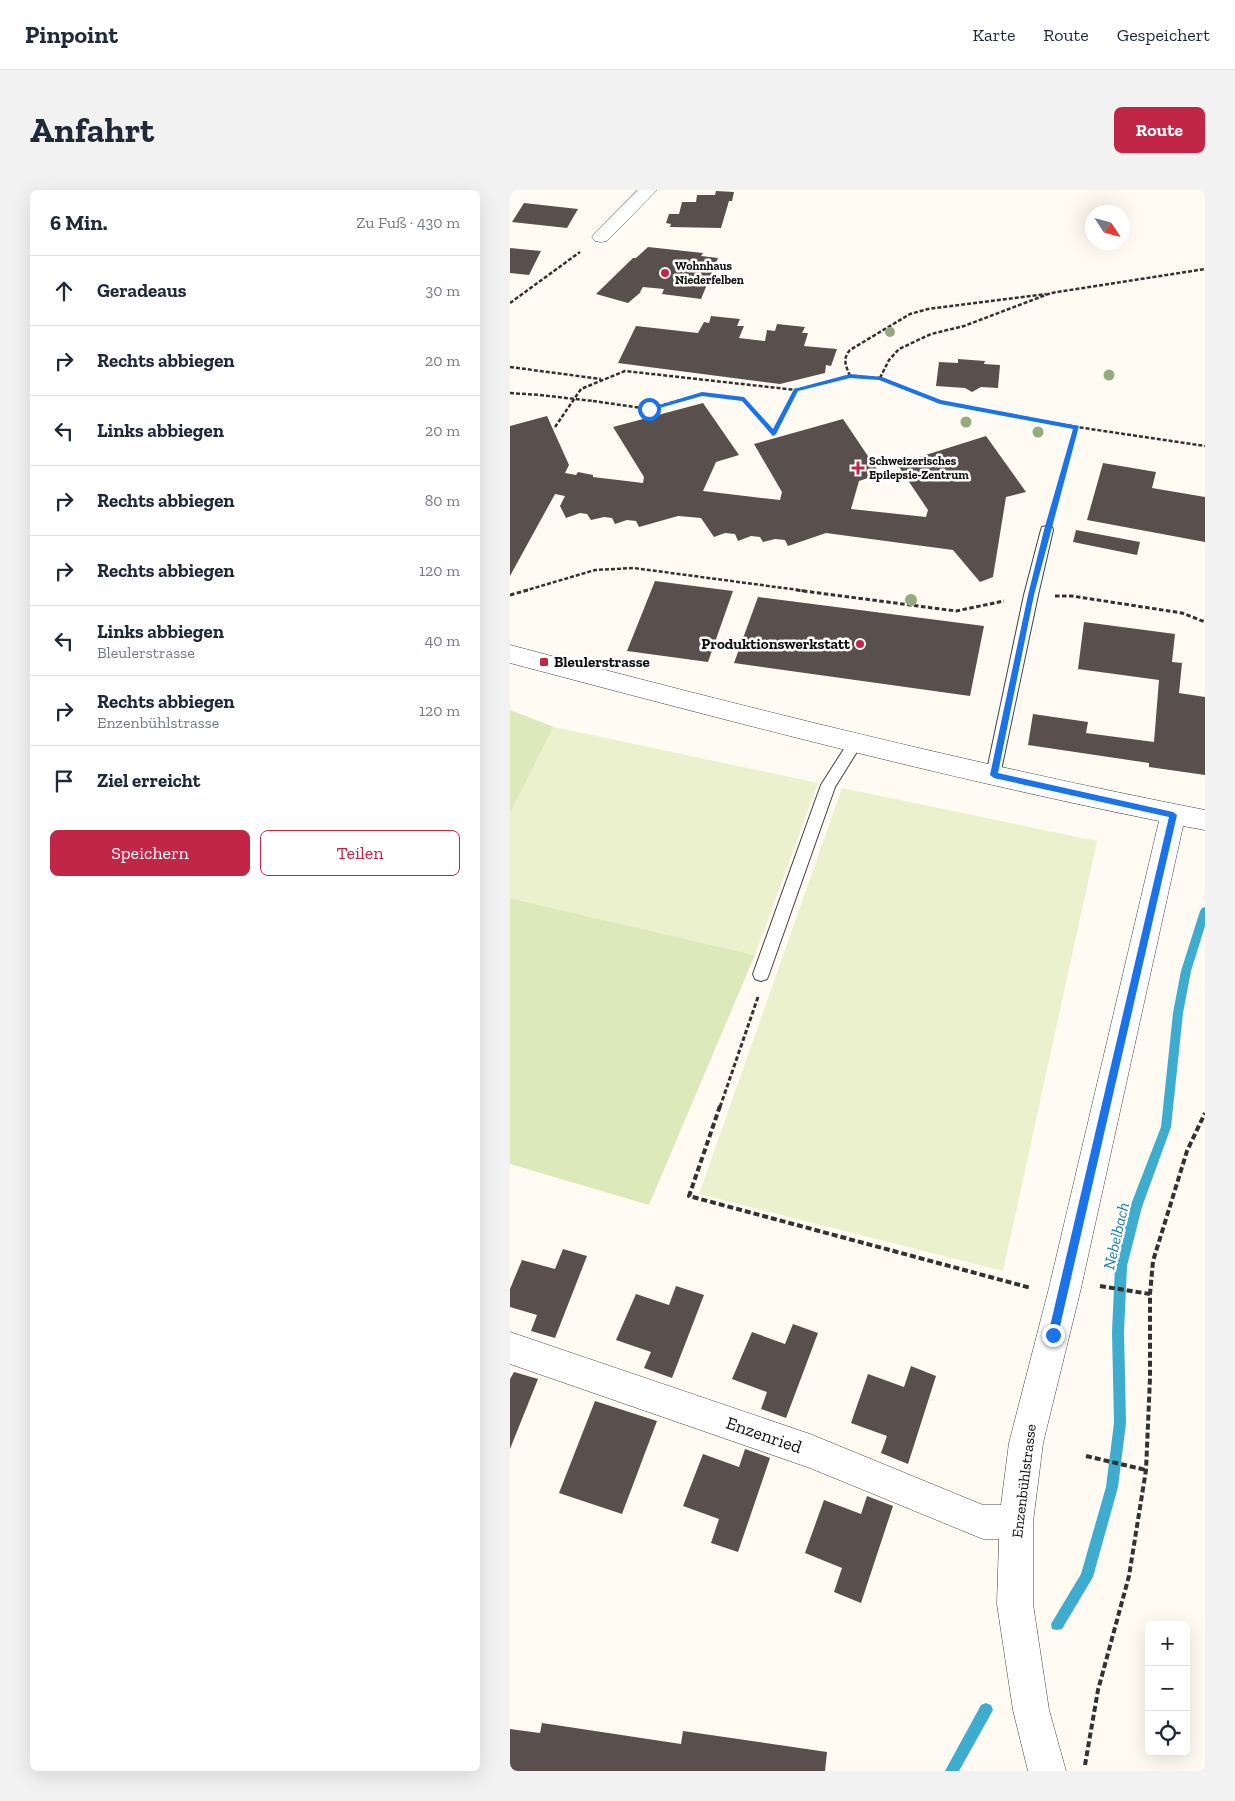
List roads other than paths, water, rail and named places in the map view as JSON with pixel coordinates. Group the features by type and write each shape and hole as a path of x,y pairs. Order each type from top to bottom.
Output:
{"street":[{"path":"625,190 648,191"},
{"path":"600,238 648,191"},
{"path":"510,654 753,718 994,775 1189,818"},
{"name":"Enzenbühlstrasse","path":"1047,1771 1032,1710 1014,1604 1016,1522 1026,1443 1189,818"},
{"name":"Enzenried","path":"510,1348 810,1451 983,1522 1016,1522"}],"lane":[{"path":"994,775 1031,595 1047,530"},
{"path":"760,974 828,785 856,742"}],"waterway":[{"name":"Nebelbach","path":"1057,1624 1087,1577 1112,1487 1120,1423 1118,1332 1121,1266 1136,1207 1166,1127 1178,1013 1186,971 1205,911"},
{"name":"Nebelbach","path":"952,1771 986,1710"}],"place":[{"name":"Wohnhaus Niederfelben","path":"665,273"},
{"name":"Schweizerisches Epilepsie-Zentrum","path":"858,468"},
{"name":"Produktionswerkstatt","path":"860,644"},
{"name":"Bleulerstrasse","path":"544,662"}]}
